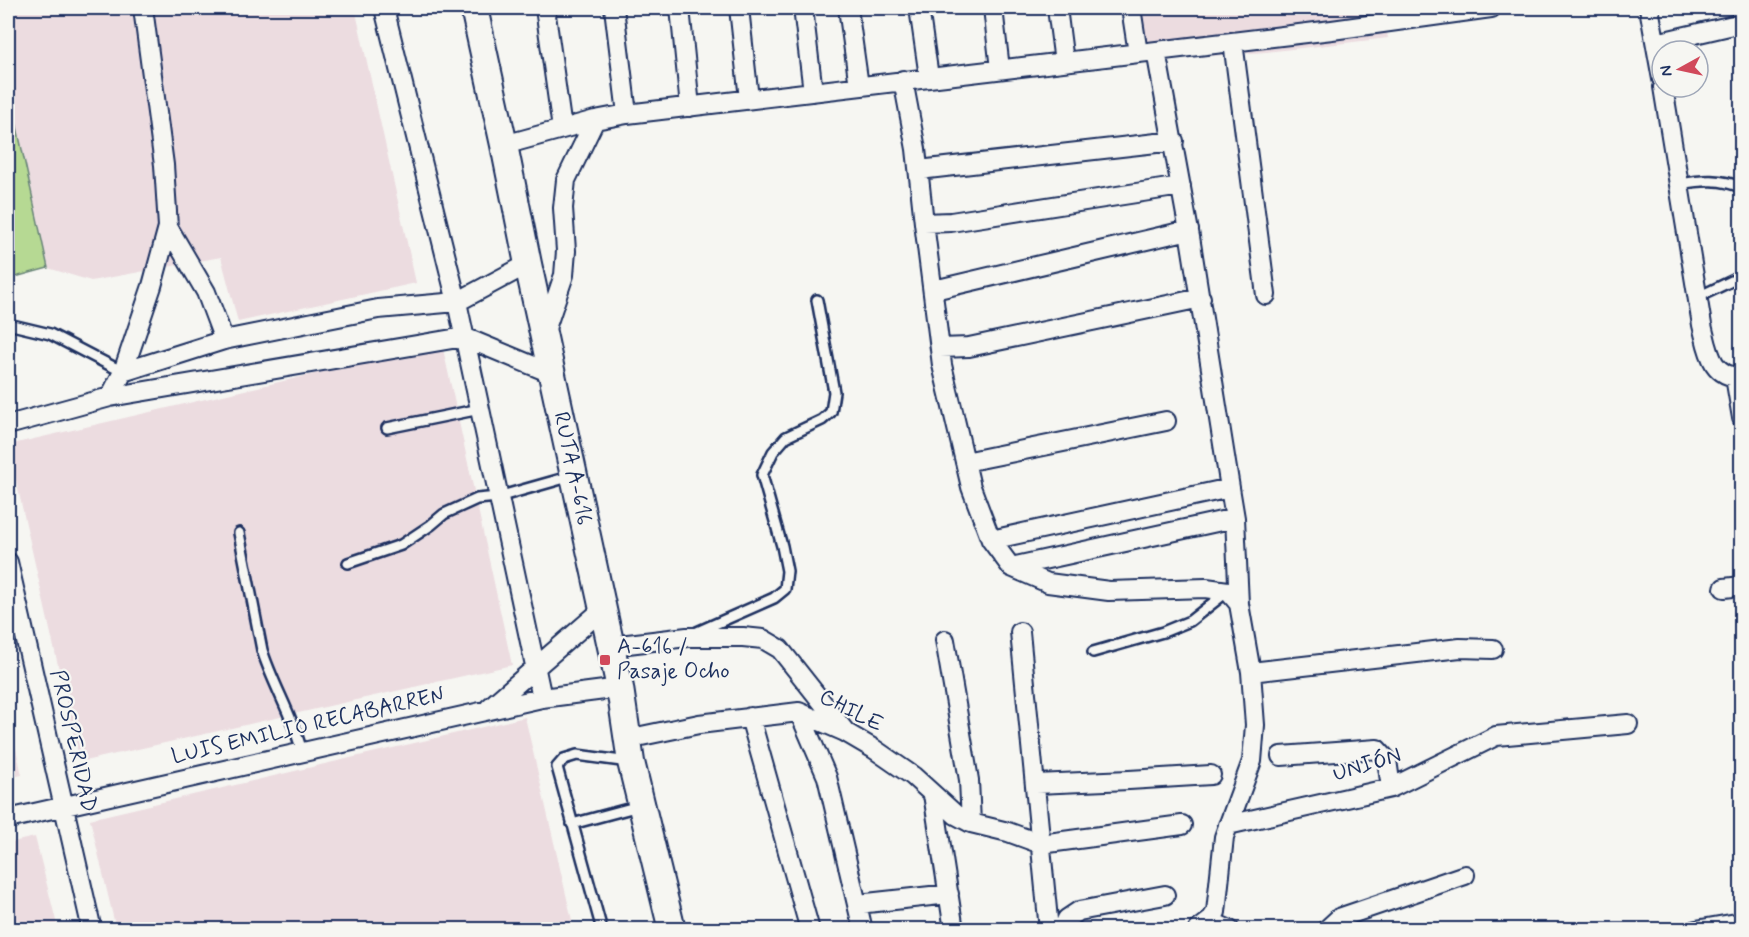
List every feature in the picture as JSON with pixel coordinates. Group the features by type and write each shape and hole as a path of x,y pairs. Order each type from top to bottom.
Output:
{"main road":[{"name":"RUTA A-616","path":"474,8 620,688 629,750 672,930"}],"street":[{"path":"110,397 123,372 152,286 168,226 163,154 143,8"},
{"path":"384,8 457,302 542,698"},
{"path":"545,8 562,129"},
{"path":"614,8 627,114"},
{"path":"680,8 690,107"},
{"path":"739,8 749,99"},
{"path":"803,8 813,92"},
{"path":"848,8 859,86"},
{"path":"919,8 929,77"},
{"path":"993,8 1000,69"},
{"path":"1058,8 1064,62"},
{"path":"1131,8 1138,53"},
{"path":"504,145 595,120 627,114 1233,42 1491,8"},
{"path":"1649,8 1655,39"},
{"path":"1673,39 1742,23"},
{"path":"1233,42 1266,295"},
{"path":"1156,51 1201,298 1235,518 1233,597 1251,672 1255,725 1252,761 1224,837 1216,912 1204,926"},
{"path":"903,80 919,170 940,348 971,487 991,540 1011,567 1048,583 1109,591 1206,588 1233,597"},
{"path":"1665,99 1711,362 1720,372 1738,377 1742,418"},
{"path":"544,334 564,275 566,251 563,208 566,180 595,120"},
{"path":"919,170 1174,141"},
{"path":"924,223 951,222 1181,186"},
{"path":"168,226 207,292 224,340"},
{"path":"934,290 1189,230"},
{"path":"123,372 224,340 378,309 457,302 528,264"},
{"path":"940,348 969,347 1201,298"},
{"path":"8,425 110,397 464,336 553,374"},
{"path":"965,462 1166,421"},
{"path":"991,540 1230,488"},
{"path":"1011,567 1235,518"},
{"name":"PROSPERIDAD","path":"8,562 92,930"},
{"path":"485,711 603,609"},
{"path":"1020,632 1049,930"},
{"path":"611,646 687,637 763,639 780,649 845,732"},
{"path":"945,640 969,780 964,819 1041,844 1182,825"},
{"path":"1251,672 1460,648 1493,649"},
{"name":"LUIS EMILIO RECABARREN","path":"8,819 542,698 620,688"},
{"path":"799,712 827,777 863,930"},
{"name":"CHILE","path":"629,750 699,724 799,712 845,732 874,749 913,776 964,819"},
{"path":"750,717 810,930"},
{"name":"UNIÓN","path":"1228,825 1391,788 1496,736 1628,724"},
{"path":"1281,756 1377,749 1387,760 1391,788"},
{"path":"1036,784 1211,775"},
{"path":"933,794 954,930"},
{"path":"1326,930 1339,918 1465,875"},
{"path":"858,904 949,894"},
{"path":"1062,930 1067,919 1079,911 1165,895"},
{"path":"1696,930 1742,922"},
{"path":"1204,926 1230,930"}],"lane":[{"path":"1680,184 1704,180 1734,184 1742,188"},
{"path":"1698,297 1742,276"},
{"path":"687,637 774,598 785,589 787,570 762,475 773,452 786,437 822,420 831,412 834,392 817,300"},
{"path":"8,324 50,334 123,372"},
{"path":"387,428 480,409"},
{"path":"348,563 401,545 444,514 477,499 498,497 574,475"},
{"path":"239,533 262,650 297,731 302,752"},
{"path":"1093,652 1177,627 1233,597"},
{"path":"602,930 556,767 564,759 577,755 629,750"},
{"path":"572,824 642,805"}],"shaded area":[{"path":"8,8 355,8 416,283 238,322 221,257 91,281 48,268 8,86"},
{"path":"1131,8 1383,8 1388,38 1266,52 1138,61"},
{"path":"442,344 512,665 80,762 8,445"},
{"path":"8,714 22,775 8,778"},
{"path":"525,717 574,929 116,929 90,819"},
{"path":"35,837 58,929 8,929 8,843"}],"green space":[{"path":"8,86 48,268 8,279"}],"place":[{"name":"A-616 / Pasaje Ocho","path":"605,660"}]}
